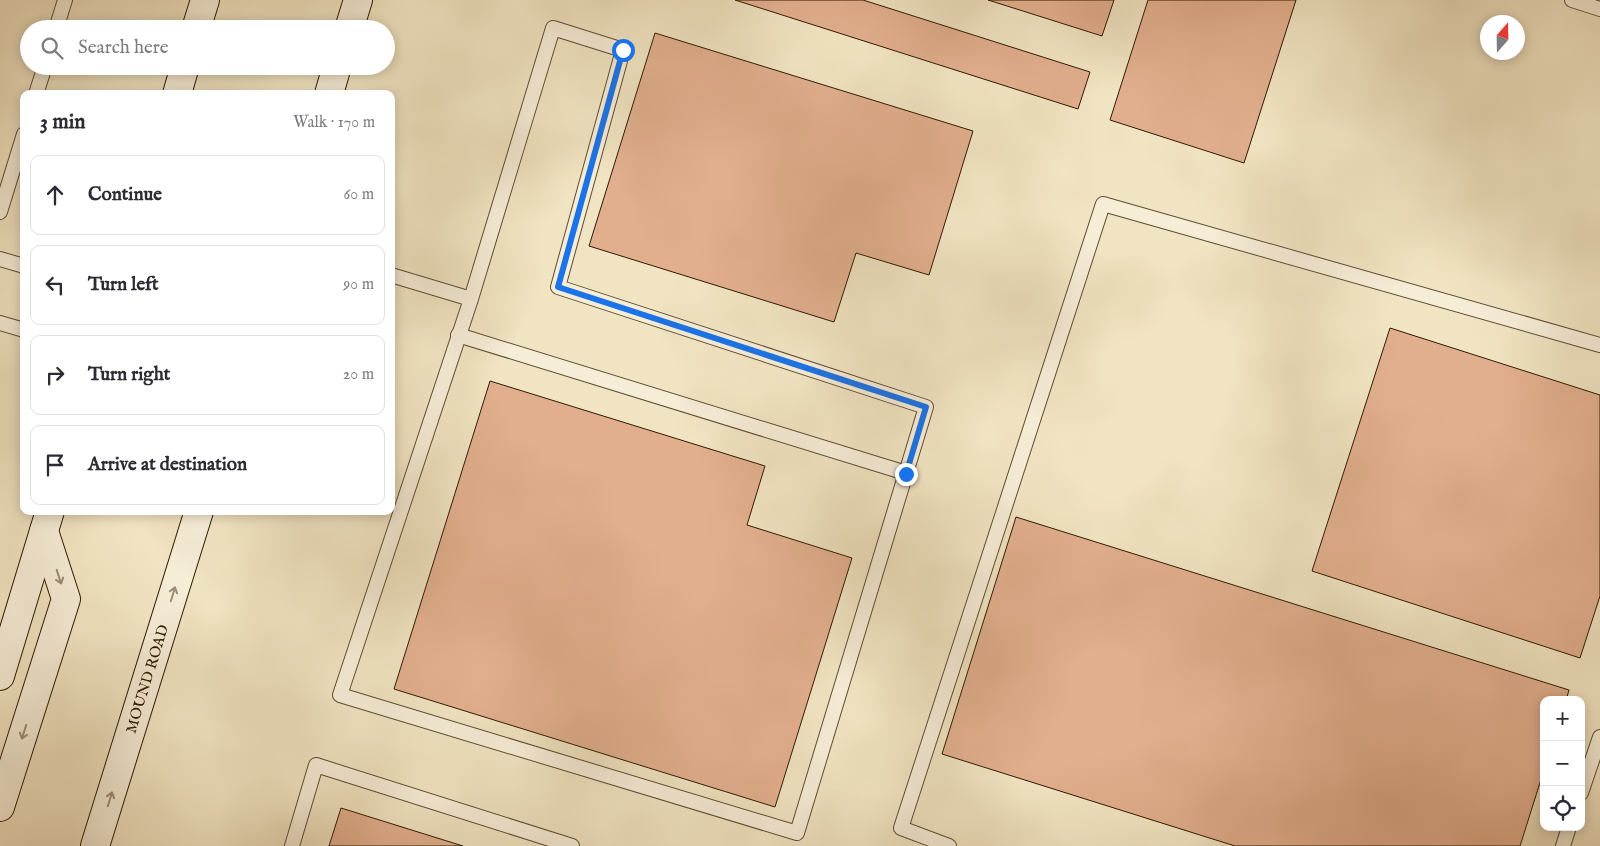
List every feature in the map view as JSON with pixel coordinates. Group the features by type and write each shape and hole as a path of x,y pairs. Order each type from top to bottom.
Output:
{"main road":[{"path":"199,20 205,0"},
{"path":"352,20 358,0"},
{"path":"178,90 182,75"},
{"path":"329,90 334,75"},
{"name":"MOUND ROAD","path":"95,846 198,515"},
{"path":"0,676 47,521"},
{"path":"0,807 66,599 47,521"}],"lane":[{"path":"59,20 65,0"},
{"path":"1572,0 1600,9"},
{"path":"553,28 623,50 558,287 926,407 797,833 340,695 458,335 471,299 553,28"},
{"path":"37,90 42,75"},
{"path":"0,212 20,147"},
{"path":"949,846 901,828 1103,204 1600,345"},
{"path":"0,259 20,265"},
{"path":"395,276 471,299"},
{"path":"0,323 20,329"},
{"path":"458,335 906,474"},
{"path":"1583,786 1600,738"},
{"path":"292,846 316,765 572,846"},
{"path":"1563,846 1568,831"}],"building":[{"path":"735,0 863,0 1090,72 1078,109"},
{"path":"988,0 1114,0 1102,36"},
{"path":"1148,0 1296,0 1244,163 1110,120"},
{"path":"655,33 973,131 929,275 856,253 834,322 589,246"},
{"path":"1390,328 1600,395 1600,596 1580,658 1312,571"},
{"path":"490,381 765,466 747,525 852,558 775,807 394,689"},
{"path":"1016,517 1569,690 1567,696 1540,696 1540,783 1520,846 1235,846 942,754"},
{"path":"341,808 463,846 329,846"}],"route":[{"path":"623,50 558,287 926,407 906,474"}]}
